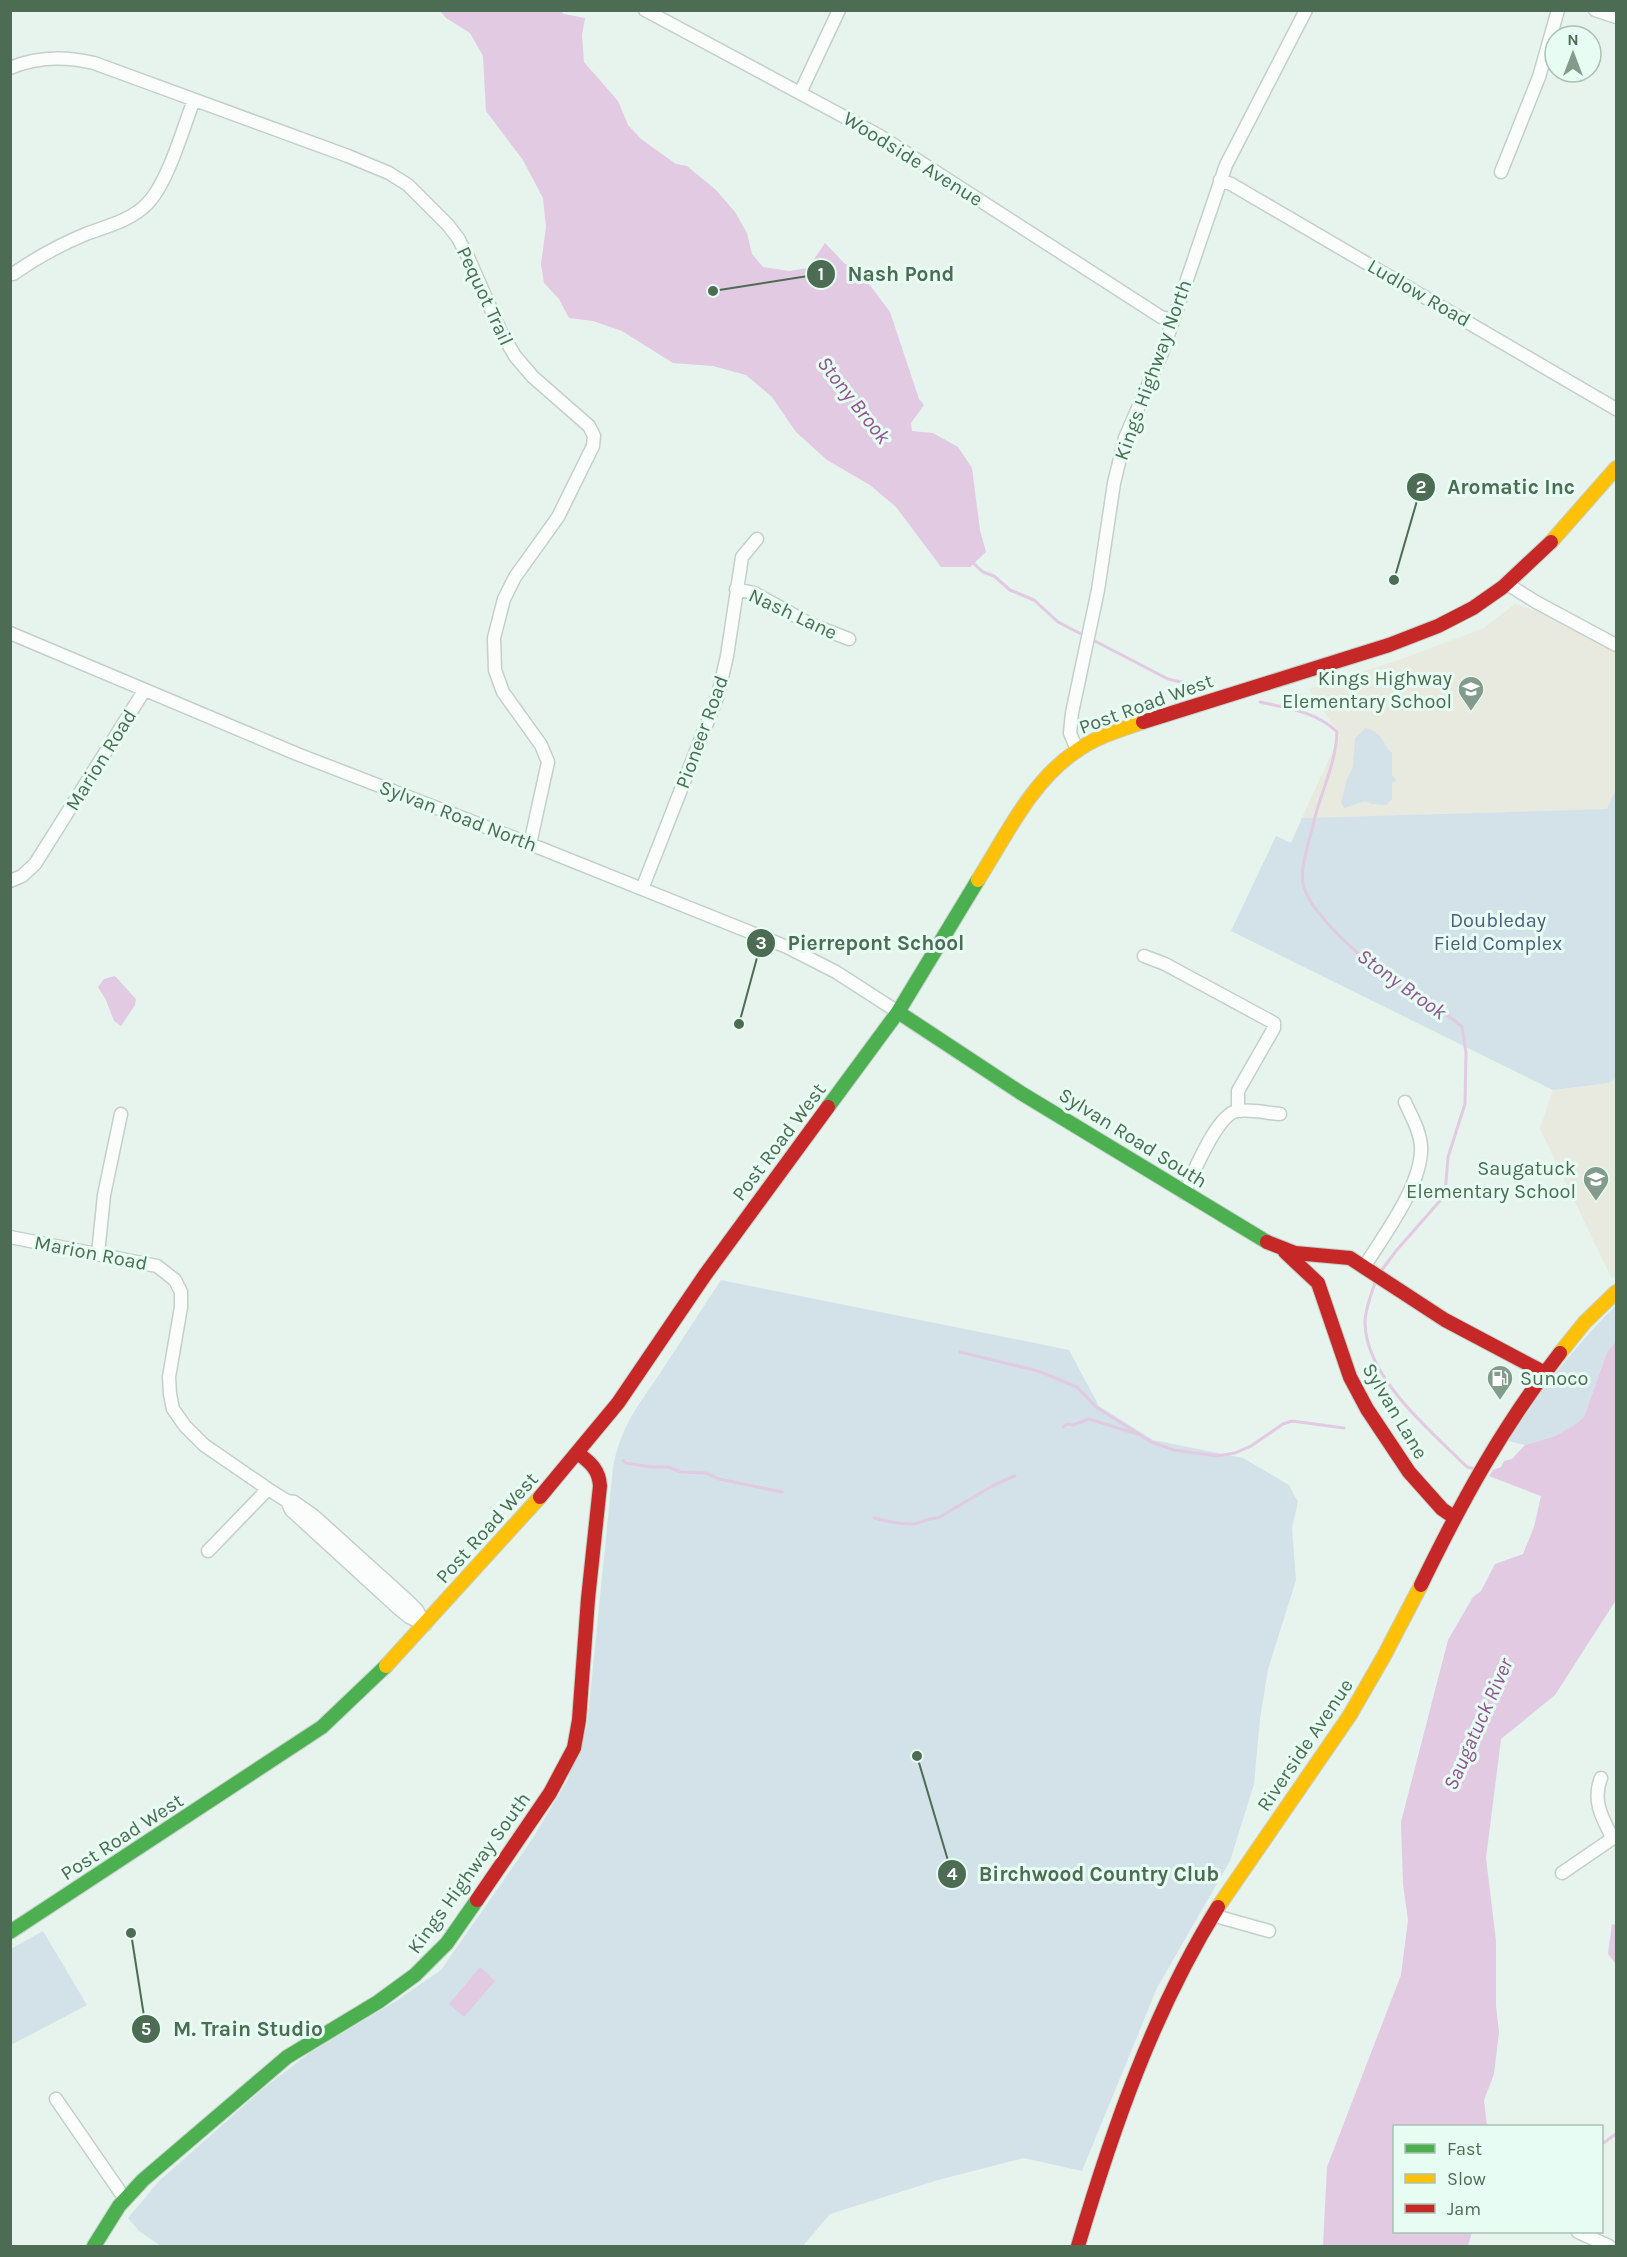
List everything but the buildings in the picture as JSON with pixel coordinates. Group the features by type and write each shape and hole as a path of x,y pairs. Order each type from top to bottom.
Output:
{"main road":[{"name":"Post Road West","path":"10,1932 307,1738 352,1701 425,1625 579,1454 631,1384 705,1275 898,1012 1023,807 1055,768 1077,750 1104,736 1169,713 1411,637 1462,615 1507,584 1617,468"},
{"name":"Sylvan Road South","path":"898,1012 1011,1086 1184,1193 1285,1252 1342,1255 1445,1320 1545,1373"},
{"name":"Sylvan Lane","path":"1285,1252 1318,1283 1354,1388 1409,1472 1442,1509 1455,1518"},
{"name":"Sylvan Road South","path":"1318,1283 1319,1268 1326,1261 1338,1260 1369,1270"},
{"name":"Riverside Avenue","path":"1077,2247 1103,2160 1132,2077 1182,1970 1212,1916 1318,1766 1353,1712 1393,1641 1480,1471 1508,1424 1580,1328 1617,1292"},
{"name":"Kings Highway South","path":"94,2247 112,2214 145,2178 200,2133 276,2065 423,1971 447,1943 559,1779 571,1755 578,1727 600,1486 595,1466 579,1454"}],"street":[{"name":"Woodside Avenue","path":"645,10 880,136 1161,317 1173,320"},
{"path":"800,93 839,10"},
{"name":"Kings Highway North","path":"1077,750 1070,733 1070,722 1104,558 1118,461 1152,378 1220,180 1306,10"},
{"path":"1501,172 1539,77 1558,10"},
{"path":"1595,10 1617,17"},
{"name":"Pequot Trail","path":"10,68 37,59 76,59 108,67 389,173 408,185 458,238 501,332 515,356 533,377 582,418 594,434 593,446 558,517 512,583 501,608 494,638 495,670 503,692 542,745 548,762 530,844"},
{"path":"13,274 45,252 123,221 147,204 162,183 194,100"},
{"name":"Ludlow Road","path":"1220,180 1231,184 1617,408"},
{"name":"Pioneer Road","path":"642,889 718,695 728,656 742,557 757,539"},
{"path":"1507,584 1617,645"},
{"name":"Nash Lane","path":"736,589 754,593 810,624 849,639"},
{"name":"Sylvan Road North","path":"10,633 297,754 530,844 805,956 836,972 898,1012"},
{"name":"Marion Road","path":"10,881 22,876 35,864 144,691"},
{"path":"1144,956 1165,964 1274,1023 1274,1028 1238,1091 1238,1111"},
{"path":"1369,1270 1407,1196 1418,1168 1421,1146 1405,1102"},
{"path":"1184,1193 1218,1126 1229,1114 1238,1111 1280,1114"},
{"path":"98,1254 104,1195 121,1114"},
{"name":"Marion Road","path":"10,1237 156,1266 175,1280 181,1292 181,1307 169,1377 170,1394 173,1408 185,1426 204,1444 287,1502 291,1510 409,1617 425,1625"},
{"path":"208,1551 268,1489"},
{"path":"1562,1873 1614,1837 1601,1816 1597,1800 1596,1789 1601,1778"},
{"path":"1212,1916 1269,1931"},
{"path":"56,2099 125,2199"},
{"path":"1580,2233 1609,2247"}],"shaded area":[{"name":"Kings Highway Elementary School","path":"1515,604 1540,612 1616,653 1616,788 1607,809 1302,818 1340,735 1309,689 1399,660 1484,628"},
{"name":"Saugatuck Elementary School","path":"1616,1078 1616,1275 1612,1279 1540,1129 1553,1090 1609,1083"}],"green space":[{"path":"1366,728 1379,736 1392,753 1392,775 1396,780 1392,783 1392,799 1386,805 1365,801 1344,808 1341,803 1347,779 1353,767 1355,738"},
{"name":"Doubleday Field Complex","path":"1616,788 1616,1078 1609,1083 1553,1090 1231,931 1276,836 1291,843 1302,818 1607,809"},
{"path":"721,1280 1069,1350 1099,1406 1153,1440 1243,1458 1289,1485 1298,1502 1292,1528 1296,1580 1268,1669 1260,1719 1254,1784 1230,1861 1157,1988 1082,2171 1024,2158 938,2180 830,2214 803,2246 161,2246 139,2231 128,2218 159,2181 264,2088 308,2054 396,2001 441,1970 533,1838 567,1781 587,1726 616,1453 632,1416"},
{"path":"1616,1305 1616,1341 1607,1352 1584,1417 1555,1436 1525,1445 1508,1441 1559,1370"},
{"path":"43,1931 87,2005 13,2044 10,2041 11,1949"}],"water":[{"path":"440,11 561,11 564,14 585,18 582,35 584,62 618,101 628,125 641,139 676,164 687,166 716,190 735,212 747,233 752,254 763,267 789,271 808,268 825,243 844,263 861,273 890,312 919,399 924,405 911,423 912,431 933,433 958,447 972,468 980,530 986,552 970,567 941,567 896,507 870,485 827,460 796,432 772,397 746,375 713,366 673,363 622,331 593,321 569,318 559,299 544,283 541,264 546,227 543,198 523,160 486,111 483,56 470,33 446,18"},
{"path":"115,976 136,999 135,1005 121,1026 114,1021 98,987 104,979"},
{"name":"Saugatuck River","path":"1616,1341 1616,1600 1555,1695 1501,1739 1486,1858 1496,1941 1496,2006 1499,2032 1494,2074 1484,2100 1487,2125 1393,2125 1393,2233 1472,2233 1468,2246 1323,2246 1327,2167 1401,1975 1408,1920 1403,1884 1401,1822 1448,1640 1473,1597 1481,1591 1495,1564 1523,1554 1534,1527 1541,1496 1489,1476 1493,1470 1501,1467 1504,1461 1512,1459 1525,1445 1555,1436 1584,1417 1607,1352"},
{"path":"1612,1924 1616,1925 1616,1964 1608,1954"},
{"path":"480,1967 495,1981 464,2017 449,2004"}],"waterway":[{"name":"Stony Brook","path":"972,562 1010,590 1034,600 1058,622 1085,636"},
{"name":"Stony Brook","path":"1091,639 1168,679 1202,687"},
{"name":"Stony Brook","path":"1260,702 1311,715 1337,732 1334,756 1316,813 1302,877 1308,896 1316,909 1340,937 1368,962 1398,986 1462,1027 1466,1053 1465,1104 1448,1157 1445,1195 1381,1271"},
{"name":"Stony Brook","path":"1375,1283 1365,1323 1368,1344 1376,1364 1388,1383 1419,1420 1467,1467 1475,1469"},
{"path":"960,1352 1038,1371 1077,1387 1096,1407 1151,1442 1174,1450 1217,1456 1235,1453 1292,1421 1344,1428"},
{"path":"1063,1427 1089,1419 1137,1434"},
{"path":"623,1460 626,1463 668,1467 681,1472 706,1473 719,1479 782,1492"},
{"path":"874,1518 909,1524 938,1518 994,1485 1015,1476"},
{"path":"1603,2143 1616,2134"}],"traffic: fast":[{"path":"828,1107 898,1012 978,880"},
{"path":"898,1012 1021,1093 1267,1242"},
{"path":"10,1932 322,1727 386,1666"},
{"path":"94,2246 119,2206 143,2180 287,2057 378,2002 415,1975 447,1943 477,1900"}],"traffic: slow":[{"path":"1551,542 1616,468"},
{"path":"978,880 1020,811 1045,778 1059,764 1091,742 1143,722"},
{"path":"1560,1353 1585,1322 1616,1292"},
{"path":"386,1666 540,1497"},
{"path":"1218,1907 1350,1715 1421,1585"}],"traffic: jam":[{"path":"1143,722 1389,645 1438,626 1473,608 1503,587 1551,542"},
{"path":"540,1497 618,1403 705,1275 828,1107"},
{"path":"1267,1242 1295,1253 1350,1258 1445,1320 1545,1373"},
{"path":"1285,1252 1318,1283 1350,1377 1367,1409 1409,1472 1442,1509 1455,1518"},
{"path":"1421,1585 1484,1465 1560,1353"},
{"path":"477,1900 550,1793 574,1748 579,1720 588,1599 600,1486 594,1467 579,1454"},
{"path":"1078,2246 1121,2115 1154,2029 1218,1907"}],"place":[{"name":"Nash Pond","path":"713,291"},
{"name":"Aromatic Inc","path":"1394,580"},
{"name":"Kings Highway Elementary School","path":"1471,712"},
{"name":"Pierrepont School","path":"739,1024"},
{"name":"Saugatuck Elementary School","path":"1596,1202"},
{"name":"Sunoco","path":"1500,1401"},
{"name":"Birchwood Country Club","path":"917,1756"},
{"name":"M. Train Studio","path":"131,1933"}]}
